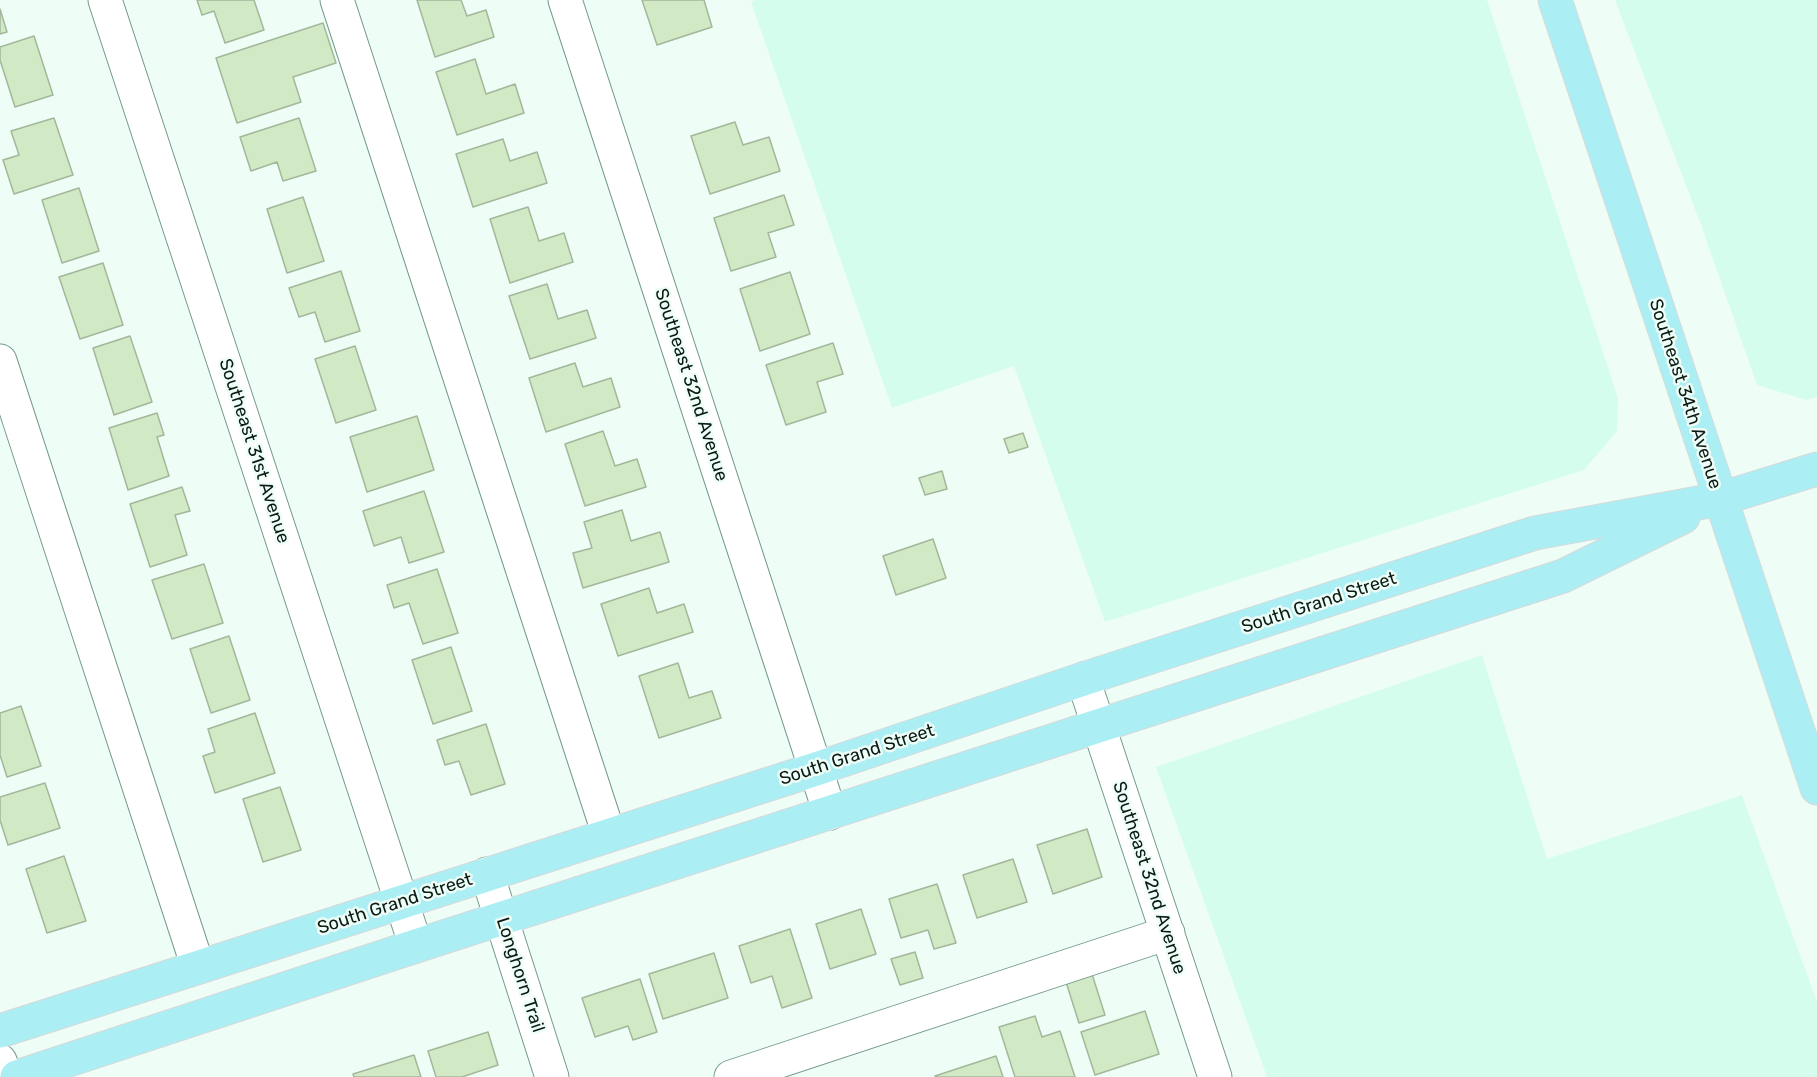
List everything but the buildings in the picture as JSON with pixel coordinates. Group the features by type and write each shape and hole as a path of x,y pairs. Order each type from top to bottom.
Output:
{"main road":[{"name":"Southeast 34th Avenue","path":"1555,0 1817,788"},
{"name":"South Grand Street","path":"0,1031 816,769 1535,533 1720,499 1817,469"},
{"name":"South Grand Street","path":"17,1077 1563,576 1720,499"}],"street":[{"name":"Southeast 31st Avenue","path":"105,0 416,946"},
{"path":"338,0 609,835"},
{"name":"Southeast 32nd Avenue","path":"565,0 830,813"},
{"path":"0,361 198,967"},
{"name":"Southeast 32nd Avenue","path":"1083,680 1215,1077"},
{"name":"Longhorn Trail","path":"487,874 552,1077"},
{"path":"730,1077 1168,933"},
{"path":"0,1060 6,1077"}],"shaded area":[{"path":"756,0 1487,0 1618,398 1617,431 1584,470 1105,622 1014,366 892,408 751,2"},
{"path":"1615,0 1817,0 1817,397 1806,400 1757,385 1700,222"},
{"path":"1482,655 1547,859 1742,795 1817,1002 1817,1077 1267,1077 1156,767"}]}
